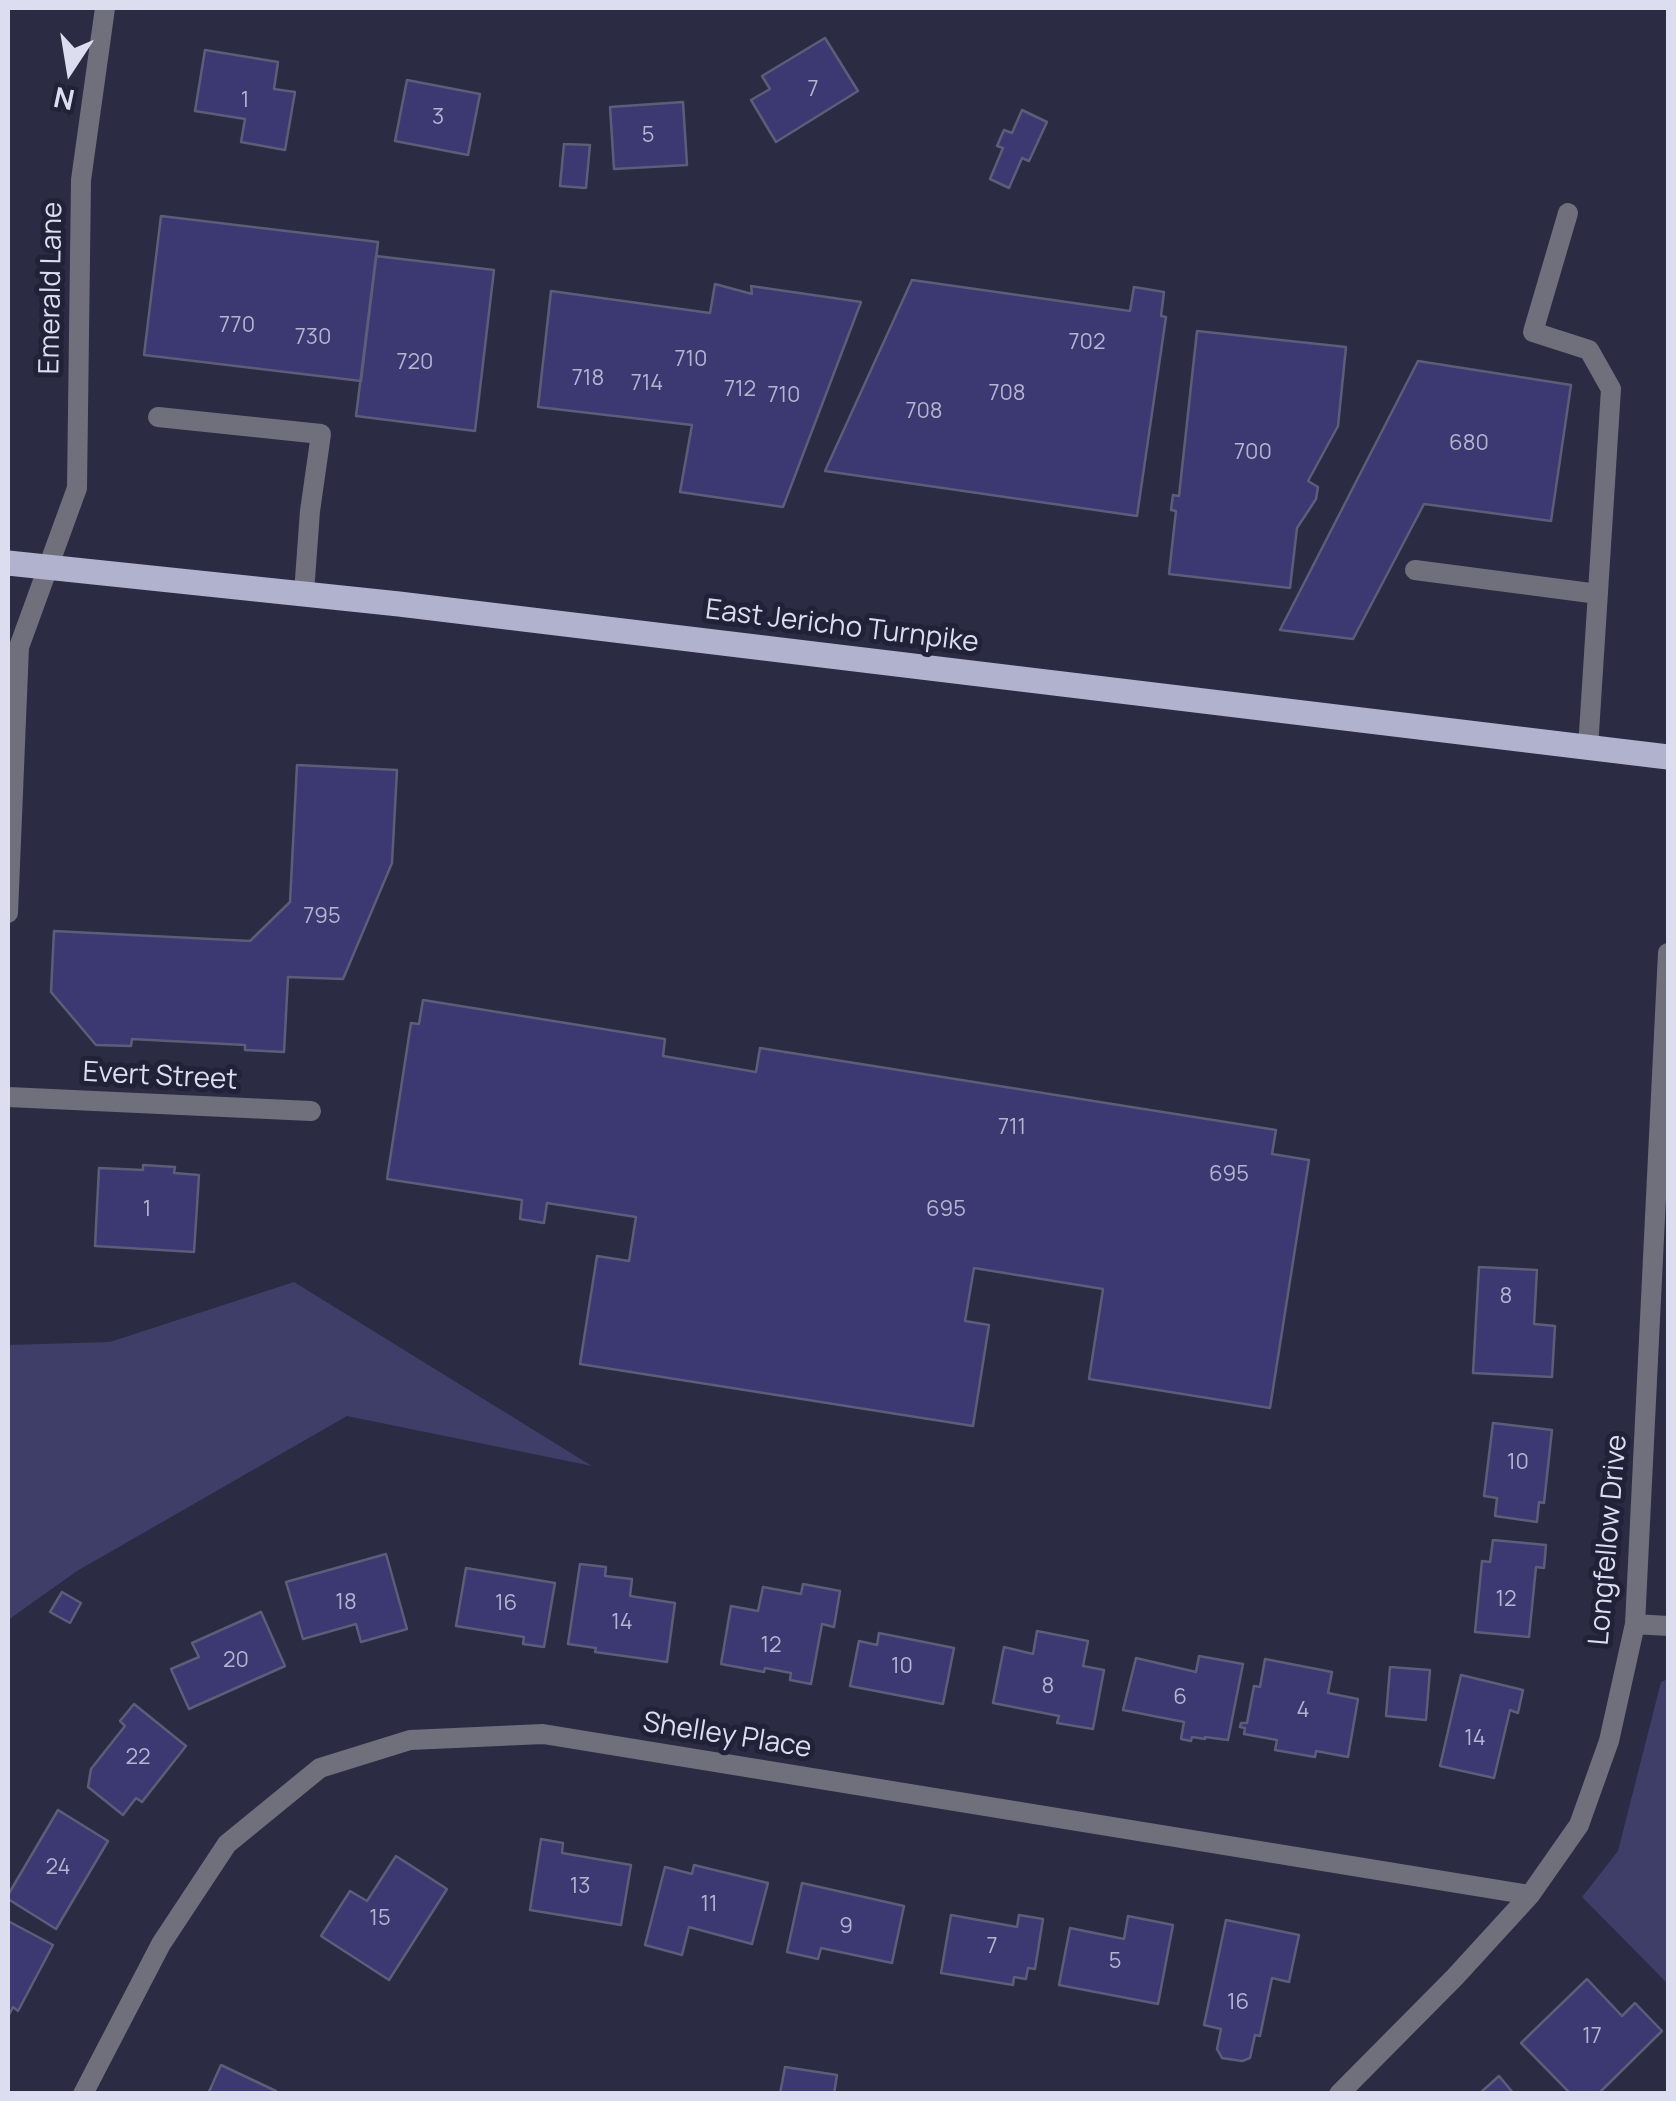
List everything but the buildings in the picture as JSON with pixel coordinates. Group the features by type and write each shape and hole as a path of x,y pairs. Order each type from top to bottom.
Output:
{"main road":[{"name":"East Jericho Turnpike","path":"8,563 304,593 1668,756"}],"street":[{"name":"Emerald Lane","path":"8,913 19,647 77,488 82,180 104,8"},
{"path":"1568,213 1533,332 1589,350 1610,389 1588,748"},
{"path":"158,418 321,434 304,593"},
{"path":"1415,570 1598,594"},
{"name":"Longfellow Drive","path":"1339,2094 1530,1895 1580,1825 1609,1741 1635,1624 1668,952"},
{"name":"Evert Street","path":"8,1097 311,1112"},
{"path":"1635,1624 1668,1626"},
{"name":"Shelley Place","path":"83,2094 161,1944 227,1844 320,1768 410,1740 543,1734 1530,1895"}],"shaded area":[{"path":"294,1282 592,1466 347,1416 77,1571 8,1620 8,1345 110,1342"},
{"path":"1668,1679 1668,1984 1582,1897 1618,1851 1661,1682"}]}
